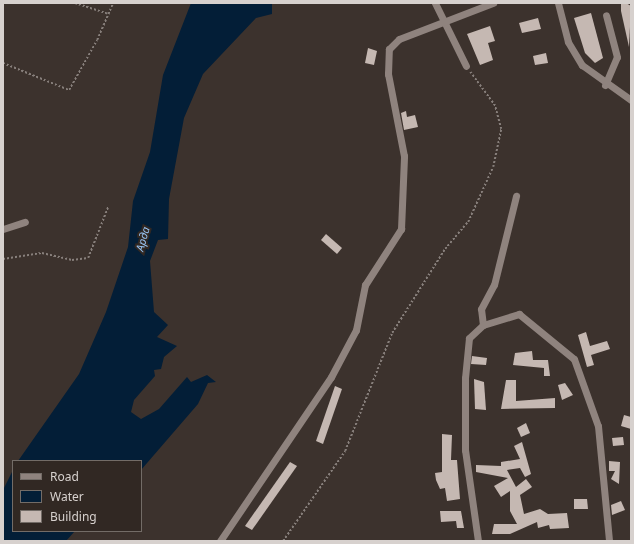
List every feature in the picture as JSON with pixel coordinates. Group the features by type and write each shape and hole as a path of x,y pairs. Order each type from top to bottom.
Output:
{"street":[{"path":"435,3 442,22 466,66"},
{"path":"220,541 331,377 356,330 365,285 398,236 404,198 404,156 387,54 399,40 494,3"},
{"path":"558,3 574,54 605,85 631,100"},
{"path":"605,85 617,57 606,15"},
{"path":"483,325 481,309 494,285 516,196"},
{"path":"3,229 25,222"},
{"path":"478,541 468,489 464,378 468,338 483,325 519,314 574,359 598,426 609,541"}],"path":[{"path":"75,3 110,14"},
{"path":"3,63 69,90 110,14 113,3"},
{"path":"283,541 345,451 392,333 445,249 468,222 493,167 501,129 495,106 466,66"},
{"path":"3,259 42,254 72,260 88,258 108,206"}],"water":[{"name":"Арда","path":"191,3 272,3 272,14 256,18 203,74 184,118 169,199 168,239 158,240 150,261 154,312 168,325 157,337 177,346 164,357 161,369 154,370 155,376 134,400 131,412 141,419 159,409 187,377 191,382 207,375 216,382 208,383 198,404 142,469 142,460 19,460 79,374 106,312 128,247 133,201 150,152 163,75"},
{"path":"12,472 12,532 74,532 66,541 3,541 3,490"}],"building":[{"path":"626,3 631,6 629,47 621,11 621,4"},
{"path":"591,13 603,58 595,63 585,53 574,18"},
{"path":"538,18 541,29 522,33 519,23"},
{"path":"490,26 495,41 488,43 493,60 480,65 467,34"},
{"path":"368,48 377,51 374,65 365,63"},
{"path":"546,53 548,63 535,65 533,56"},
{"path":"406,111 407,117 415,115 418,127 404,130 401,113"},
{"path":"326,234 342,248 337,254 321,240"},
{"path":"586,332 590,346 607,341 610,349 591,355 594,365 587,367 578,335"},
{"path":"532,351 533,360 548,360 550,376 544,376 544,368 513,365 515,353"},
{"path":"472,356 487,358 486,365 471,364"},
{"path":"474,379 484,382 486,410 475,409"},
{"path":"506,380 516,380 516,401 555,398 555,408 501,409"},
{"path":"565,383 573,395 562,400 558,385"},
{"path":"335,386 342,389 323,444 316,441"},
{"path":"624,415 631,417 631,429 621,426"},
{"path":"526,423 530,433 521,437 517,428"},
{"path":"442,434 452,435 451,460 457,460 460,499 447,501 445,488 440,489 436,480 435,473 442,472"},
{"path":"623,437 624,445 613,446 612,438"},
{"path":"522,442 531,474 525,477 520,468 507,470 516,487 526,479 532,487 520,495 524,514 540,509 548,514 567,513 569,528 550,529 549,525 538,528 537,522 510,534 492,534 494,524 517,524 510,511 510,491 501,497 494,486 508,478 476,472 476,465 501,466 501,462 520,459 514,446"},
{"path":"609,461 620,462 619,484 611,479 615,471 609,471"},
{"path":"290,462 297,466 252,530 245,526"},
{"path":"574,499 587,499 588,509 574,509"},
{"path":"621,501 625,510 612,515 611,505"},
{"path":"440,511 461,511 464,528 457,528 456,521 441,522"}]}
